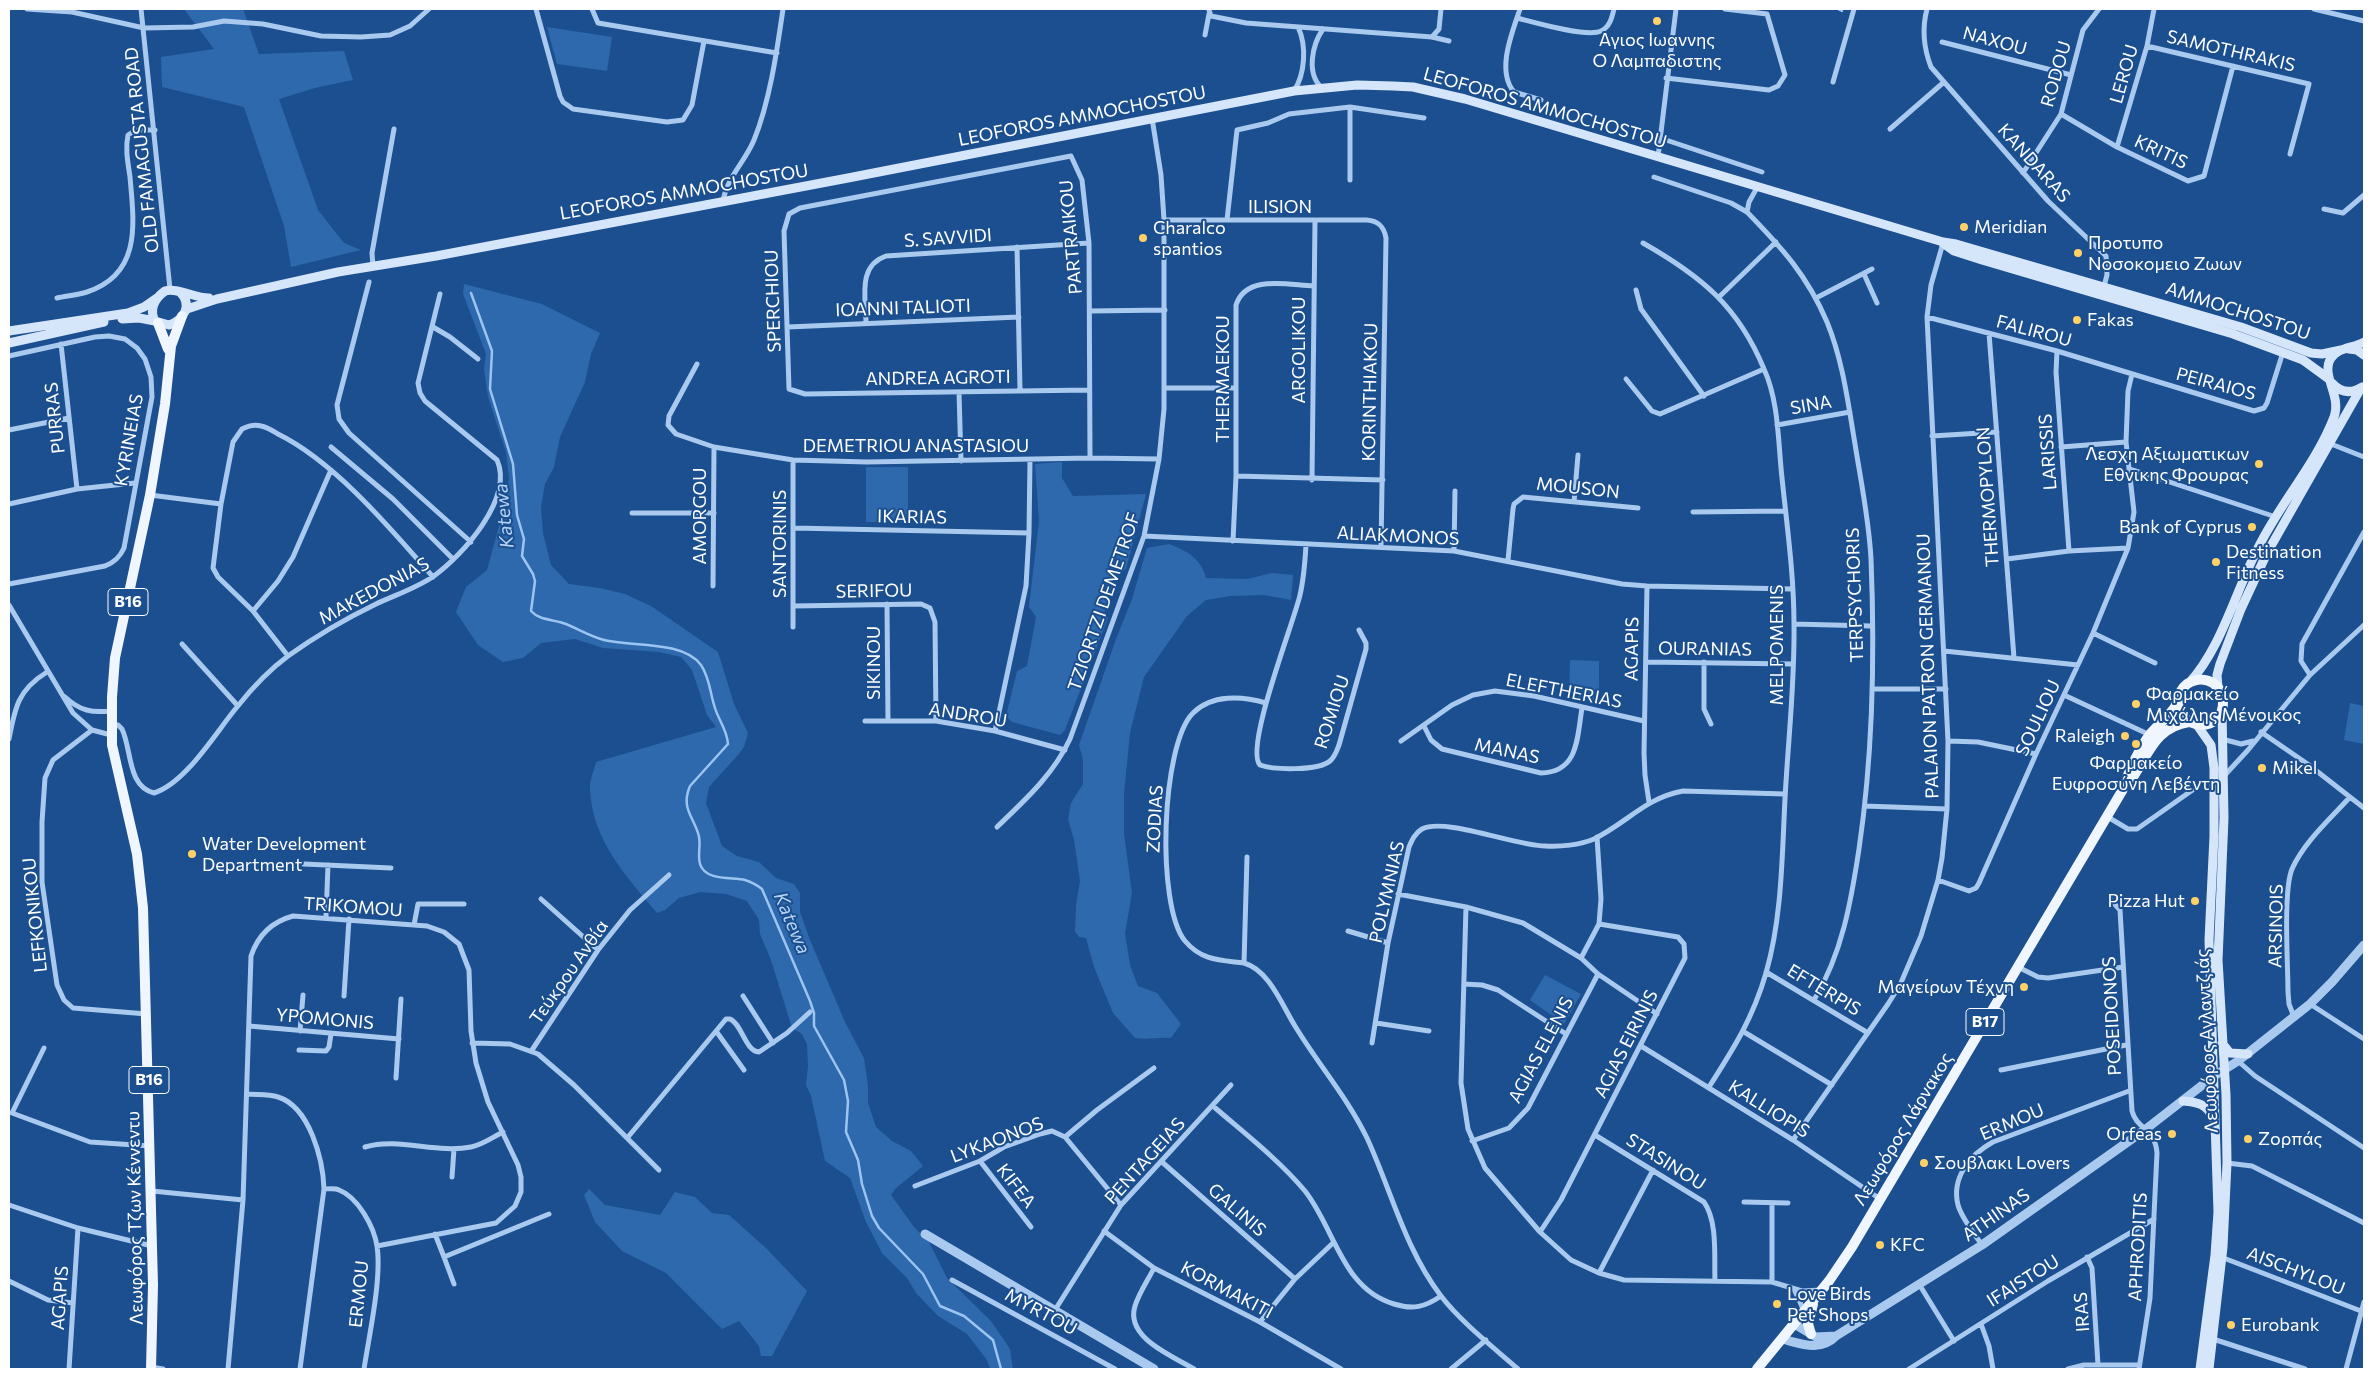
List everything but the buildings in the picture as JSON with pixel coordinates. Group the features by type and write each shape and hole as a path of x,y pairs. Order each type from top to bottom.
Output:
{"main road":[{"name":"LEOFOROS AMMOCHOSTOU","path":"184,313 216,299 373,266 1294,91 1372,85 1413,87 1464,99 1943,242"},
{"name":"AMMOCHOSTOU","path":"1943,242 1954,250 1982,260 2241,327 2311,353 2322,354 2344,349"},
{"path":"9,331 128,313 144,308 170,289 180,292 186,298 184,313 169,324 139,318 126,318 9,342"},
{"name":"AMMOCHOSTOU","path":"2103,290 2303,360 2330,381"},
{"name":"LEOFOROS AMMOCHOSTOU","path":"180,292 196,298 216,299"},
{"path":"156,322 152,309 157,298"},
{"name":"B16","path":"169,355 172,337 184,313"},
{"name":"B16","path":"156,322 164,336 169,355"},
{"path":"2344,349 2364,342"},
{"path":"2344,349 2358,350 2364,355"},
{"name":"Λεωφόρος Λάρνακος","path":"2122,791 2132,766 2150,735 2170,713 2178,701 2182,689 2210,657 2241,581 2259,546 2315,455 2334,416 2336,401 2330,381 2328,364 2332,357 2344,349"},
{"name":"Λεωφόρος Τζων Κέννεντυ","path":"151,1368 153,1246 151,1146 148,1014 140,873 132,826 116,765 111,730 111,711 115,658 150,495 165,404 169,355"},
{"path":"2330,381 2339,390 2347,392 2362,387"},
{"path":"2222,710 2223,696 2218,687 2217,675 2257,571 2362,387"},
{"path":"2189,683 2205,680 2218,687"},
{"path":"2178,701 2181,713 2193,723"},
{"name":"Λεωφόρος Λάρνακος","path":"1756,1369 1805,1312 1848,1254 2106,816 2160,736 2170,726 2213,722 2222,710"},
{"name":"Λεωφόρος Αγλαντζιάς","path":"2209,1369 2221,1258 2228,1164 2218,940 2224,818 2222,710"},
{"name":"Λεωφόρος Αγλαντζιάς","path":"2193,723 2211,745 2214,768 2214,836 2209,940 2218,1212 2215,1255 2200,1369"},
{"path":"2222,1042 2230,1053 2248,1054"},
{"path":"2183,1100 2198,1102 2209,1109 2216,1126"},
{"path":"1811,1334 1808,1324 1818,1294"}],"street":[{"path":"27,9 72,12 144,28 192,27 224,21 263,24 321,36 390,35 410,26 429,9"},
{"name":"OLD FAMAGUSTA ROAD","path":"141,9 170,289"},
{"path":"536,9 560,96 563,102 573,109 667,122 683,120 692,105 704,41"},
{"path":"592,9 598,23 777,53"},
{"path":"723,201 727,185 751,147 757,132 777,53 783,9"},
{"path":"1209,9 1211,16 1222,20 1323,30 1432,37 1449,41"},
{"path":"1205,35 1209,9"},
{"path":"1432,37 1439,29 1442,9"},
{"path":"1520,9 1506,60 1506,78 1514,92 1541,100"},
{"path":"1517,18 1582,32 1597,33 1607,26 1614,9"},
{"path":"1658,157 1666,78 1676,9"},
{"path":"1666,78 1769,90 1778,86 1785,75 1767,14 1725,9"},
{"path":"1832,82 1854,9"},
{"name":"KANDARAS","path":"1927,9 1924,51 1931,67 2048,201 2106,256 2108,265 2103,290"},
{"name":"RODOU","path":"2023,173 2061,114 2083,30 2099,9"},
{"name":"LEROU","path":"2117,147 2147,46 2154,9"},
{"path":"2314,9 2364,21"},
{"path":"1294,91 1300,80 1303,57 1303,39 1298,27"},
{"path":"1322,88 1315,80 1313,67 1315,44 1323,30"},
{"name":"NAXOU","path":"1942,42 2071,75"},
{"name":"SAMOTHRAKIS","path":"2147,46 2309,84 2290,154"},
{"name":"KRITIS","path":"2061,114 2117,147 2188,181 2204,176 2233,66"},
{"path":"1890,129 1944,82"},
{"path":"1350,107 1350,180"},
{"path":"1227,220 1237,130 1268,123 1289,114 1350,107 1424,118"},
{"name":"TZIORTZI DEMETROF","path":"997,827 1036,790 1065,750 1076,726 1144,536 1159,459 1165,388 1164,220 1161,175 1152,118"},
{"path":"373,266 372,253 394,129"},
{"path":"56,298 96,288 116,275 124,263 131,244 133,228 127,151 128,135 136,130 155,130"},
{"path":"1660,138 1762,172"},
{"name":"PARTRAIKOU","path":"790,214 800,208 1071,156 1082,180 1089,243 1090,458"},
{"name":"TERPSYCHORIS","path":"1654,177 1731,203 1747,212 1795,264 1816,298 1839,356 1850,412 1871,558 1872,689 1866,806 1848,914 1836,958 1814,1000"},
{"path":"1747,212 1749,202 1758,186"},
{"path":"2324,209 2343,212 2364,195"},
{"name":"SPERCHIOU","path":"789,389 784,231 790,214"},
{"name":"ILISION","path":"1164,220 1372,221 1382,226 1386,238"},
{"name":"ARGOLIKOU","path":"1312,480 1315,221"},
{"name":"KORINTHIAKOU","path":"1381,547 1386,238"},
{"path":"1719,297 1776,242"},
{"name":"PALAION PATRON GERMANOU","path":"1793,1140 1900,985 1921,936 1938,880 1947,809 1948,740 1927,317 1931,285 1943,242"},
{"name":"S. SAVVIDI","path":"866,323 866,274 872,263 886,256 1089,243"},
{"name":"MELPOMENIS","path":"1643,243 1683,267 1719,297 1738,321 1764,369 1771,386 1777,424 1786,511 1794,624 1793,664 1775,921 1766,972 1744,1032 1709,1087"},
{"path":"1017,247 1020,390"},
{"path":"1816,298 1872,269"},
{"path":"1864,274 1877,303"},
{"path":"369,282 337,410 339,419 349,433 471,542"},
{"name":"THERMAEKOU","path":"1233,541 1236,476 1236,305 1243,291 1258,284 1313,286"},
{"path":"1636,290 1641,309 1704,396"},
{"path":"440,294 433,327 478,359"},
{"path":"1090,311 1165,310"},
{"name":"FALIROU","path":"1927,317 2057,351 2132,374"},
{"name":"IOANNI TALIOTI","path":"788,327 1019,318"},
{"name":"MAKEDONIAS","path":"111,730 118,724 124,732 138,783 145,790 154,793 164,790 180,776 256,685 288,656 350,616 433,577 471,542 498,497 502,482 500,467 498,460 421,397 418,383 433,327"},
{"name":"THERMOPYLON","path":"1989,333 2014,658"},
{"name":"KYRINEIAS","path":"9,356 95,337 118,337 130,342 145,359 152,377 152,397 124,548 117,560 100,567 9,584"},
{"name":"PURRAS","path":"61,344 77,489"},
{"name":"LARISSIS","path":"2057,351 2056,372 2069,551"},
{"name":"PEIRAIOS","path":"2132,374 2257,411 2264,408 2267,403 2283,352"},
{"name":"DEMETRIOU ANASTASIOU","path":"697,364 669,416 668,425 676,434 714,447 793,460 867,462 1090,458 1159,459"},
{"path":"1626,379 1657,414 1704,396 1764,369"},
{"name":"SOULIOU","path":"1938,880 1965,890 1973,890 1979,883 2036,754 2093,633 2128,548 2134,512 2126,442 2128,396 2132,374"},
{"path":"1165,388 1236,388"},
{"name":"ANDREA AGROTI","path":"789,389 805,394 1089,390"},
{"path":"959,392 961,461"},
{"name":"SINA","path":"1777,424 1850,412"},
{"path":"9,430 69,418"},
{"path":"288,656 253,611 214,572 213,555 233,442 237,434 247,426 260,425 285,437 305,449 331,470 392,529 433,577"},
{"path":"1932,436 1997,432"},
{"path":"2061,447 2126,442"},
{"path":"2331,444 2364,457"},
{"path":"331,447 393,499 453,559"},
{"name":"AMORGOU","path":"714,447 714,586"},
{"path":"1574,502 1578,455"},
{"name":"SANTORINIS","path":"793,460 794,627"},
{"path":"995,731 1023,600 1029,534 1030,460"},
{"path":"2130,469 2277,517"},
{"path":"253,611 278,581 294,557 331,470"},
{"path":"1236,476 1312,480 1383,480"},
{"path":"9,504 77,489 135,483"},
{"path":"1454,551 1455,491"},
{"path":"150,495 221,504"},
{"name":"MOUSON","path":"1508,560 1513,509 1514,504 1520,498 1528,497 1638,508"},
{"path":"1692,512 1786,511"},
{"path":"632,513 714,513"},
{"name":"IKARIAS","path":"793,528 1029,534"},
{"path":"2310,675 2301,661 2302,644 2364,532"},
{"name":"ALIAKMONOS","path":"1144,536 1454,551 1508,560 1602,581 1647,586 1792,589"},
{"path":"1266,703 1300,594 1305,566 1306,545"},
{"path":"2007,559 2069,551 2128,548"},
{"name":"AGAPIS","path":"1647,586 1644,721 1645,775 1649,802"},
{"name":"SIKINOU","path":"887,604 888,721"},
{"name":"SERIFOU","path":"794,606 921,604 932,610 935,622 936,721"},
{"path":"9,605 73,713 92,730 111,730"},
{"path":"1794,624 1871,626"},
{"path":"2224,776 2310,675 2364,625"},
{"name":"ROMIOU","path":"1266,703 1256,749 1258,763 1267,767 1304,768 1325,764 1332,759 1340,744 1366,649 1365,639 1358,630"},
{"path":"2093,633 2155,663"},
{"path":"182,644 238,706"},
{"path":"1944,651 2078,665"},
{"name":"OURANIAS","path":"1646,662 1793,664"},
{"path":"1704,662 1704,709 1711,724"},
{"path":"9,739 10,728 25,689 32,681 47,672"},
{"path":"1872,689 1946,690"},
{"name":"ELEFTHERIAS","path":"1401,741 1463,699 1495,691 1534,696 1644,721"},
{"path":"61,694 75,706 87,711 111,711"},
{"path":"2064,696 2150,735"},
{"name":"ZODIAS","path":"1244,962 1221,962 1205,956 1186,942 1177,928 1168,880 1167,814 1181,729 1194,712 1210,702 1230,698 1246,698 1266,703"},
{"name":"MANAS","path":"1424,726 1437,746 1450,752 1549,773 1564,767 1572,756 1582,708"},
{"name":"ANDROU","path":"865,721 936,721 995,731 1065,750"},
{"name":"LEFKONIKOU","path":"92,730 53,760 45,778 42,822 42,882 57,985 64,1000 73,1008 148,1014"},
{"path":"2261,732 2364,808"},
{"path":"2222,739 2240,744 2254,741"},
{"path":"1948,740 1996,745 2036,754"},
{"path":"2106,816 2128,829 2137,829 2194,789"},
{"name":"POLYMNIAS","path":"1372,1043 1398,894 1409,846 1414,836 1421,829 1430,826 1448,826 1526,844 1546,846 1582,843 1597,837 1649,802 1683,792 1785,794"},
{"name":"ARSINOIS","path":"2294,1017 2289,1004 2288,992 2288,909 2291,873 2308,844 2350,796"},
{"path":"1866,806 1947,809"},
{"path":"1581,958 1599,924 1601,879 1597,837"},
{"path":"1247,857 1244,962 1263,974 1304,1041 1350,1107 1373,1153 1406,1235 1441,1296 1518,1369"},
{"path":"304,864 392,868"},
{"path":"326,917 328,865"},
{"name":"Τεύκρου Ανθία","path":"532,1050 598,950 630,910 669,875"},
{"path":"1398,894 1466,907 1523,923 1581,958 1598,974 1657,1014"},
{"path":"541,899 598,950"},
{"name":"POSEIDONOS","path":"2111,900 2120,910 2129,1091 2133,1116 2146,1129"},
{"path":"414,925 418,904 464,904"},
{"path":"1466,907 1462,1097 1472,1140 1484,1168 1540,1232 1571,1260 1599,1273 1624,1280 1640,1282 1772,1282 1818,1294"},
{"name":"TRIKOMOU","path":"228,1369 243,1200 251,956 263,933 275,923 292,916 326,917 414,925 444,932 452,937 462,950 469,970 472,1043 481,1082 521,1177 521,1192 515,1206 503,1218 491,1224 377,1246"},
{"path":"344,996 349,919"},
{"name":"AGIAS EIRINIS","path":"1540,1232 1561,1200 1641,1046 1684,958 1684,944 1674,936 1599,924"},
{"path":"1348,931 1388,943"},
{"name":"ATHINAS","path":"1782,1339 1816,1346 1828,1343 1836,1336 1982,1245 2146,1129 2214,1076 2248,1054 2310,1004 2364,946"},
{"path":"2018,967 2038,977 2048,978 2124,967"},
{"name":"EFTERPIS","path":"1766,972 1868,1032"},
{"name":"AGIAS ELENIS","path":"1472,1140 1509,1128 1522,1116 1534,1098 1598,974"},
{"path":"1464,984 1482,984 1498,990 1566,1034"},
{"path":"300,1031 303,996"},
{"path":"743,996 773,1043"},
{"path":"396,1078 401,999"},
{"path":"2310,1004 2364,1039"},
{"path":"628,1137 726,1020 730,1018 735,1021 754,1051 762,1051 810,1012"},
{"path":"1376,1023 1430,1031"},
{"name":"YPOMONIS","path":"249,1026 399,1040"},
{"path":"716,1031 744,1070"},
{"path":"1744,1032 1832,1085"},
{"path":"299,1050 326,1051 329,1047 331,1034"},
{"path":"472,1043 498,1042 532,1050 574,1085 659,1170"},
{"path":"2001,1070 2126,1045"},
{"name":"KALLIOPIS","path":"1641,1046 1793,1140 1880,1199"},
{"path":"44,1048 12,1113 90,1142 151,1146"},
{"path":"2238,1061 2255,1076 2364,1148"},
{"name":"LYKAONOS","path":"915,1186 980,1162 1004,1148 1047,1132 1057,1132 1065,1138 1097,1110 1154,1068"},
{"name":"PENTAGEIAS","path":"1055,1310 1121,1205 1214,1106 1231,1085"},
{"name":"ERMOU","path":"1982,1245 1961,1213 1957,1194 1963,1169 1974,1154 1993,1142 2129,1091"},
{"path":"247,1094 278,1097 293,1106 309,1128 316,1142 321,1163 324,1189 300,1369"},
{"path":"1214,1106 1278,1162 1312,1200 1349,1270 1363,1287 1378,1298 1409,1308 1424,1306 1441,1296"},
{"name":"APHRODITIS","path":"2139,1367 2150,1298 2154,1219 2156,1147 2155,1139 2146,1129"},
{"path":"365,1147 389,1144 454,1149 475,1146 503,1132"},
{"name":"STASINOU","path":"1595,1135 1693,1194 1708,1207 1712,1226 1715,1282"},
{"path":"1065,1138 1121,1205"},
{"path":"452,1177 454,1149"},
{"name":"KIFEA","path":"980,1162 1031,1227"},
{"name":"GALINIS","path":"1162,1162 1295,1279"},
{"path":"2228,1164 2252,1166 2364,1222"},
{"path":"1599,1273 1653,1170"},
{"name":"ERMOU","path":"324,1189 341,1190 356,1203 372,1230 377,1246 377,1275 364,1369"},
{"path":"152,1191 243,1200"},
{"path":"1744,1202 1788,1203"},
{"path":"1772,1203 1772,1282"},
{"path":"9,1206 78,1228 153,1246"},
{"path":"444,1257 549,1214"},
{"name":"IFAISTOU","path":"1910,1369 2088,1257 2154,1219"},
{"name":"AGAPIS","path":"69,1369 78,1228"},
{"name":"KORMAKITI","path":"1104,1231 1154,1268 1260,1322 1341,1369"},
{"path":"435,1234 454,1284"},
{"path":"925,1234 1154,1369"},
{"path":"1260,1322 1295,1279 1334,1242"},
{"name":"IRAS","path":"2088,1257 2092,1268 2098,1365"},
{"name":"AISCHYLOU","path":"2221,1258 2362,1311"},
{"path":"1154,1268 1134,1308 1136,1329 1147,1340 1194,1369"},
{"name":"MYRTOU","path":"952,1280 1115,1369"},
{"path":"9,1281 48,1300 73,1303"},
{"path":"1920,1284 1954,1341"},
{"path":"1794,1289 1805,1312"},
{"path":"2346,1369 2364,1302"},
{"path":"1794,1324 1811,1334 1823,1338 1836,1336"},
{"path":"1981,1324 1989,1346 1993,1369"},
{"path":"2213,1339 2305,1369"},
{"path":"1451,1369 1486,1340"},
{"path":"2068,1369 2075,1366 2098,1365 2139,1367"},
{"path":"151,1368 164,1369"}],"shaded area":[{"path":"184,9 243,9 259,54 344,51 353,80 315,88 279,99 318,210 344,243 361,250 291,267 284,226 244,107 162,87 161,57 214,49"},
{"path":"547,27 612,37 607,71 557,64"},
{"path":"464,284 542,304 600,333 591,354 585,382 560,437 554,467 545,484 541,507 543,533 551,565 569,584 600,588 625,594 651,606 718,652 734,704 748,733 744,747 709,787 706,803 722,846 737,856 759,862 776,878 794,884 800,893 800,912 810,940 845,1022 864,1058 868,1085 868,1103 876,1127 892,1141 911,1151 923,1166 895,1189 891,1195 914,1227 929,1242 947,1278 991,1321 1010,1349 1013,1369 990,1369 987,1360 967,1334 938,1316 916,1293 907,1278 882,1253 866,1222 850,1178 825,1161 811,1096 806,1085 808,1066 807,1044 802,1034 792,1028 771,960 760,934 759,920 747,901 726,894 700,892 679,898 665,910 657,913 623,871 604,841 592,807 590,789 596,762 716,727 707,715 692,670 681,657 659,652 603,648 575,639 541,643 523,658 503,662 478,645 456,612 466,587 487,570 505,504 509,478 506,452 488,397 484,369 486,354 463,294"},
{"path":"1062,462 1062,478 1073,496 1146,494 1126,569 1118,574 1104,613 1108,618 1065,730 1060,735 1012,722 1006,716 1017,671 1027,666 1036,617 1029,607 1039,521 1035,464"},
{"path":"866,467 908,467 908,522 866,522"},
{"path":"1169,544 1182,549 1197,560 1206,578 1247,579 1272,573 1293,575 1291,600 1264,595 1231,596 1206,600 1187,616 1144,677 1130,733 1124,793 1124,834 1132,893 1125,933 1130,965 1138,986 1157,993 1181,1024 1171,1038 1140,1039 1135,1038 1113,1013 1094,967 1086,938 1079,937 1075,932 1076,905 1080,881 1074,840 1068,819 1071,803 1083,784 1083,760 1079,745 1132,599 1147,548"},
{"path":"1570,660 1599,661 1599,703 1569,696"},
{"path":"2350,703 2364,706 2364,744 2344,740"},
{"path":"1545,975 1581,994 1564,1024 1530,1000"},
{"path":"589,1189 605,1205 660,1215 675,1192 695,1197 712,1213 729,1215 766,1248 807,1291 772,1356 761,1356 759,1346 739,1321 722,1329 666,1273 622,1251 595,1222 584,1195"}],"waterway":[{"path":"1838,9 1842,11"},
{"name":"Katewa","path":"471,293 492,351 490,389 513,464 517,515 524,539 522,556 535,581 531,611 539,617 561,622 604,640 670,648 693,657 701,665 728,744 690,786 688,793 688,811 699,837 700,864 707,873 713,876 745,880 762,889 810,1001 814,1013 814,1026 844,1080 848,1101 846,1132 858,1160 862,1184 872,1216 879,1228 923,1274 940,1306 964,1316 993,1340 1001,1369"}],"place":[{"name":"Αγιος Ιωαννης Ο Λαμπαδιστης","path":"1657,21"},
{"name":"Meridian","path":"1964,227"},
{"name":"Charalco spantios","path":"1143,238"},
{"name":"Προτυπο Νοσοκομειο Ζωων","path":"2078,253"},
{"name":"Fakas","path":"2077,320"},
{"name":"Λεσχη Αξιωματικων Εθνικης Φρουρας","path":"2259,464"},
{"name":"Bank of Cyprus","path":"2252,527"},
{"name":"Destination Fitness","path":"2216,562"},
{"name":"Φαρμακείο Μιχάλης Μένοικος","path":"2136,704"},
{"name":"Raleigh","path":"2125,736"},
{"name":"Φαρμακείο Ευφροσύνη Λεβέντη","path":"2136,744"},
{"name":"Mikel","path":"2262,768"},
{"name":"Water Development Department","path":"192,854"},
{"name":"Pizza Hut","path":"2195,901"},
{"name":"Μαγείρων Τέχνη","path":"2024,987"},
{"name":"Orfeas","path":"2172,1134"},
{"name":"Ζορπάς","path":"2248,1139"},
{"name":"Σουβλακι Lovers","path":"1924,1163"},
{"name":"KFC","path":"1880,1245"},
{"name":"Love Birds Pet Shops","path":"1777,1304"},
{"name":"Eurobank","path":"2231,1325"}]}
